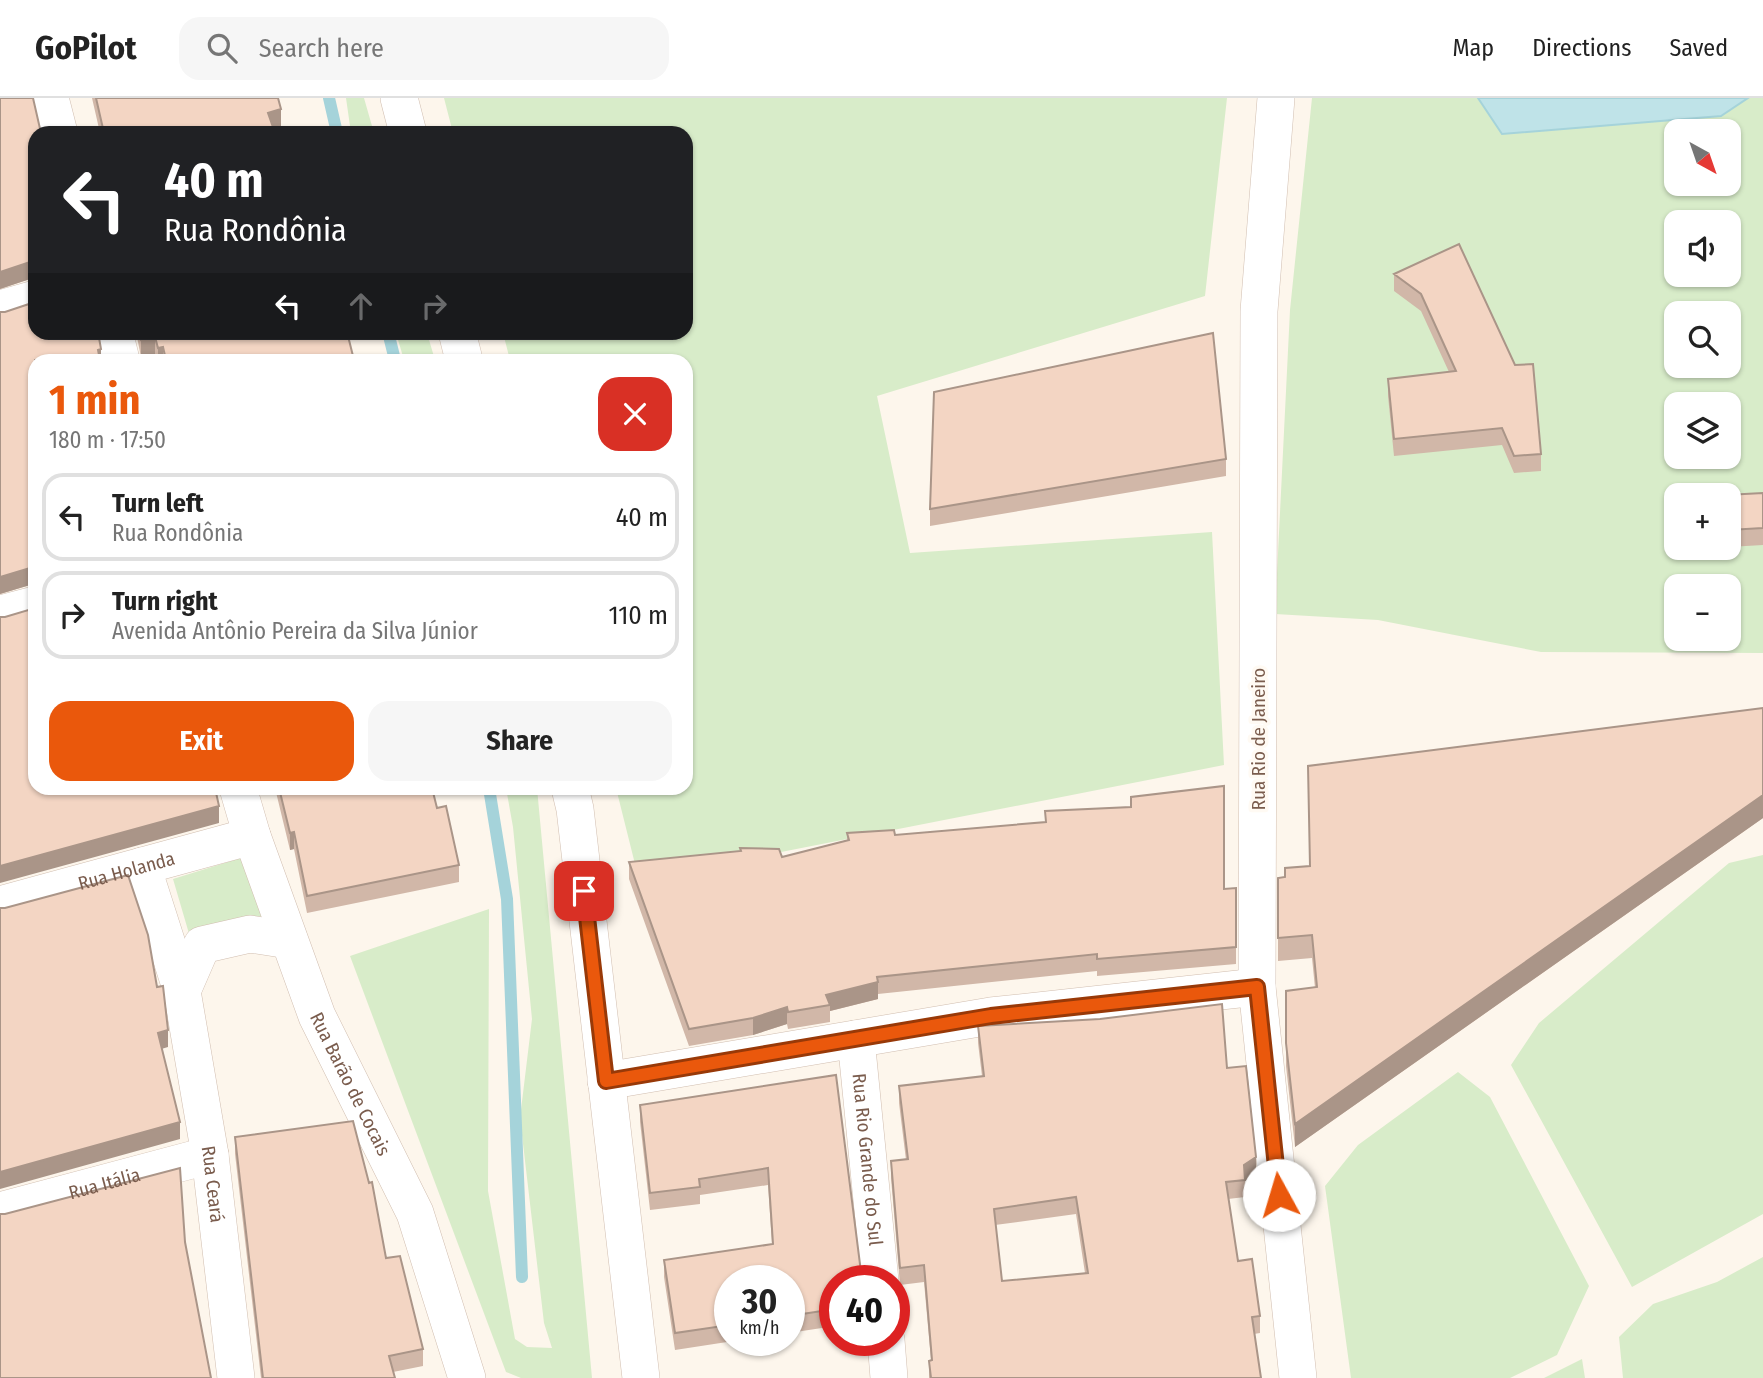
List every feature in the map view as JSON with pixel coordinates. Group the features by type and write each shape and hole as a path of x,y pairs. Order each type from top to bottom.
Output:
{"street":[{"path":"50,98 58,126"},
{"path":"399,98 406,126"},
{"name":"Rua Rio de Janeiro","path":"1276,98 1259,311 1257,987 1298,1378"},
{"path":"0,309 28,301"},
{"path":"0,614 28,607"},
{"name":"Rua Barão de Cocais","path":"240,795 252,836 317,1016 415,1213 467,1378"},
{"path":"572,795 641,1378"},
{"name":"Rua Holanda","path":"0,905 252,836"},
{"name":"Rua Ceará","path":"142,866 182,991 210,1155 236,1378"},
{"path":"182,991 202,945 250,934 289,940"},
{"path":"606,1081 991,1016 1257,987"},
{"name":"Rua Rio Grande do Sul","path":"856,1039 878,1265"},
{"name":"Rua Itália","path":"0,1211 210,1155"},
{"path":"887,1356 889,1378"}],"green space":[{"path":"346,98 364,98 372,126 350,126"},
{"path":"444,98 1227,98 1205,296 877,396 910,553 1212,532 1224,765 639,880 618,795 693,795 693,354 508,354 505,340 693,340 693,126 451,126"},
{"path":"1312,98 1763,98 1763,653 1541,652 1378,620 1275,614 1290,310"},
{"path":"398,340 429,340 433,354 402,354"},
{"path":"507,795 538,795 592,1378 521,1378 506,1372 350,956 489,909 488,1191 515,1339 527,1347 552,1348 544,1323 520,1118 532,1019 513,827"},
{"path":"1763,855 1763,1214 1632,1287 1511,1065 1539,1023 1729,863"},
{"path":"244,857 262,916 190,937 173,879"},
{"path":"1458,1072 1490,1097 1589,1286 1557,1355 1510,1378 1351,1378 1325,1186 1358,1145"},
{"path":"1763,1257 1763,1378 1623,1378 1619,1337 1653,1304 1717,1282"},
{"path":"1582,1359 1585,1378 1544,1378"}],"water":[{"path":"1478,98 1748,98 1721,116 1502,134"}],"building":[{"path":"0,98 33,98 39,126 28,126 28,263 0,272"},
{"path":"96,98 278,98 281,109 268,113 273,126 102,126"},
{"path":"1459,244 1515,365 1533,364 1541,454 1514,456 1502,428 1394,439 1388,379 1456,371 1421,294 1394,274"},
{"path":"28,304 28,340 99,340 101,349 98,350 99,354 28,354 28,569 0,577 0,312"},
{"path":"1213,333 1226,459 930,509 934,392"},
{"path":"156,340 349,340 352,354 165,354 163,347 158,348"},
{"path":"1763,493 1763,528 1741,529 1741,494"},
{"path":"28,610 28,795 217,795 219,806 0,866 0,617"},
{"path":"1763,708 1763,795 1295,1124 1286,1043 1286,991 1317,987 1312,935 1278,938 1278,878 1285,877 1285,868 1310,866 1308,766"},
{"path":"1224,786 1224,889 1236,888 1236,947 1097,959 1097,954 877,977 878,982 826,995 830,1005 788,1012 787,1007 753,1018 689,1029 629,862 741,851 740,848 779,849 782,857 849,840 847,833 894,830 895,835 1046,822 1045,811 1131,807 1131,797"},
{"path":"281,795 434,795 437,808 446,806 459,865 307,896 294,832 290,833"},
{"path":"128,875 148,935 157,987 163,986 168,1030 158,1033 180,1122 0,1172 0,908"},
{"path":"1222,1004 1227,1068 1246,1066 1256,1157 1244,1165 1245,1180 1226,1182 1238,1261 1252,1259 1260,1316 1252,1317 1261,1378 931,1378 929,1361 932,1360 924,1265 900,1265 891,1161 908,1159 899,1086 984,1076 978,1026 1100,1019","holes":["1076,1197 1088,1273 1002,1281 994,1209"]},
{"path":"836,1075 860,1265 819,1265 819,1311 805,1314 805,1265 714,1265 714,1327 675,1333 664,1260 773,1244 768,1168 699,1179 700,1187 650,1193 640,1105"},
{"path":"353,1121 369,1183 372,1182 386,1258 400,1256 423,1349 389,1356 395,1378 263,1378 235,1137"},
{"path":"180,1168 185,1242 211,1378 0,1378 0,1214"}],"waterway":[{"path":"329,98 335,126"},
{"path":"390,340 394,354"},
{"path":"490,795 507,899 522,1277"}],"route":[{"path":"584,891 606,1081 991,1016 1257,987 1279,1195"}]}
